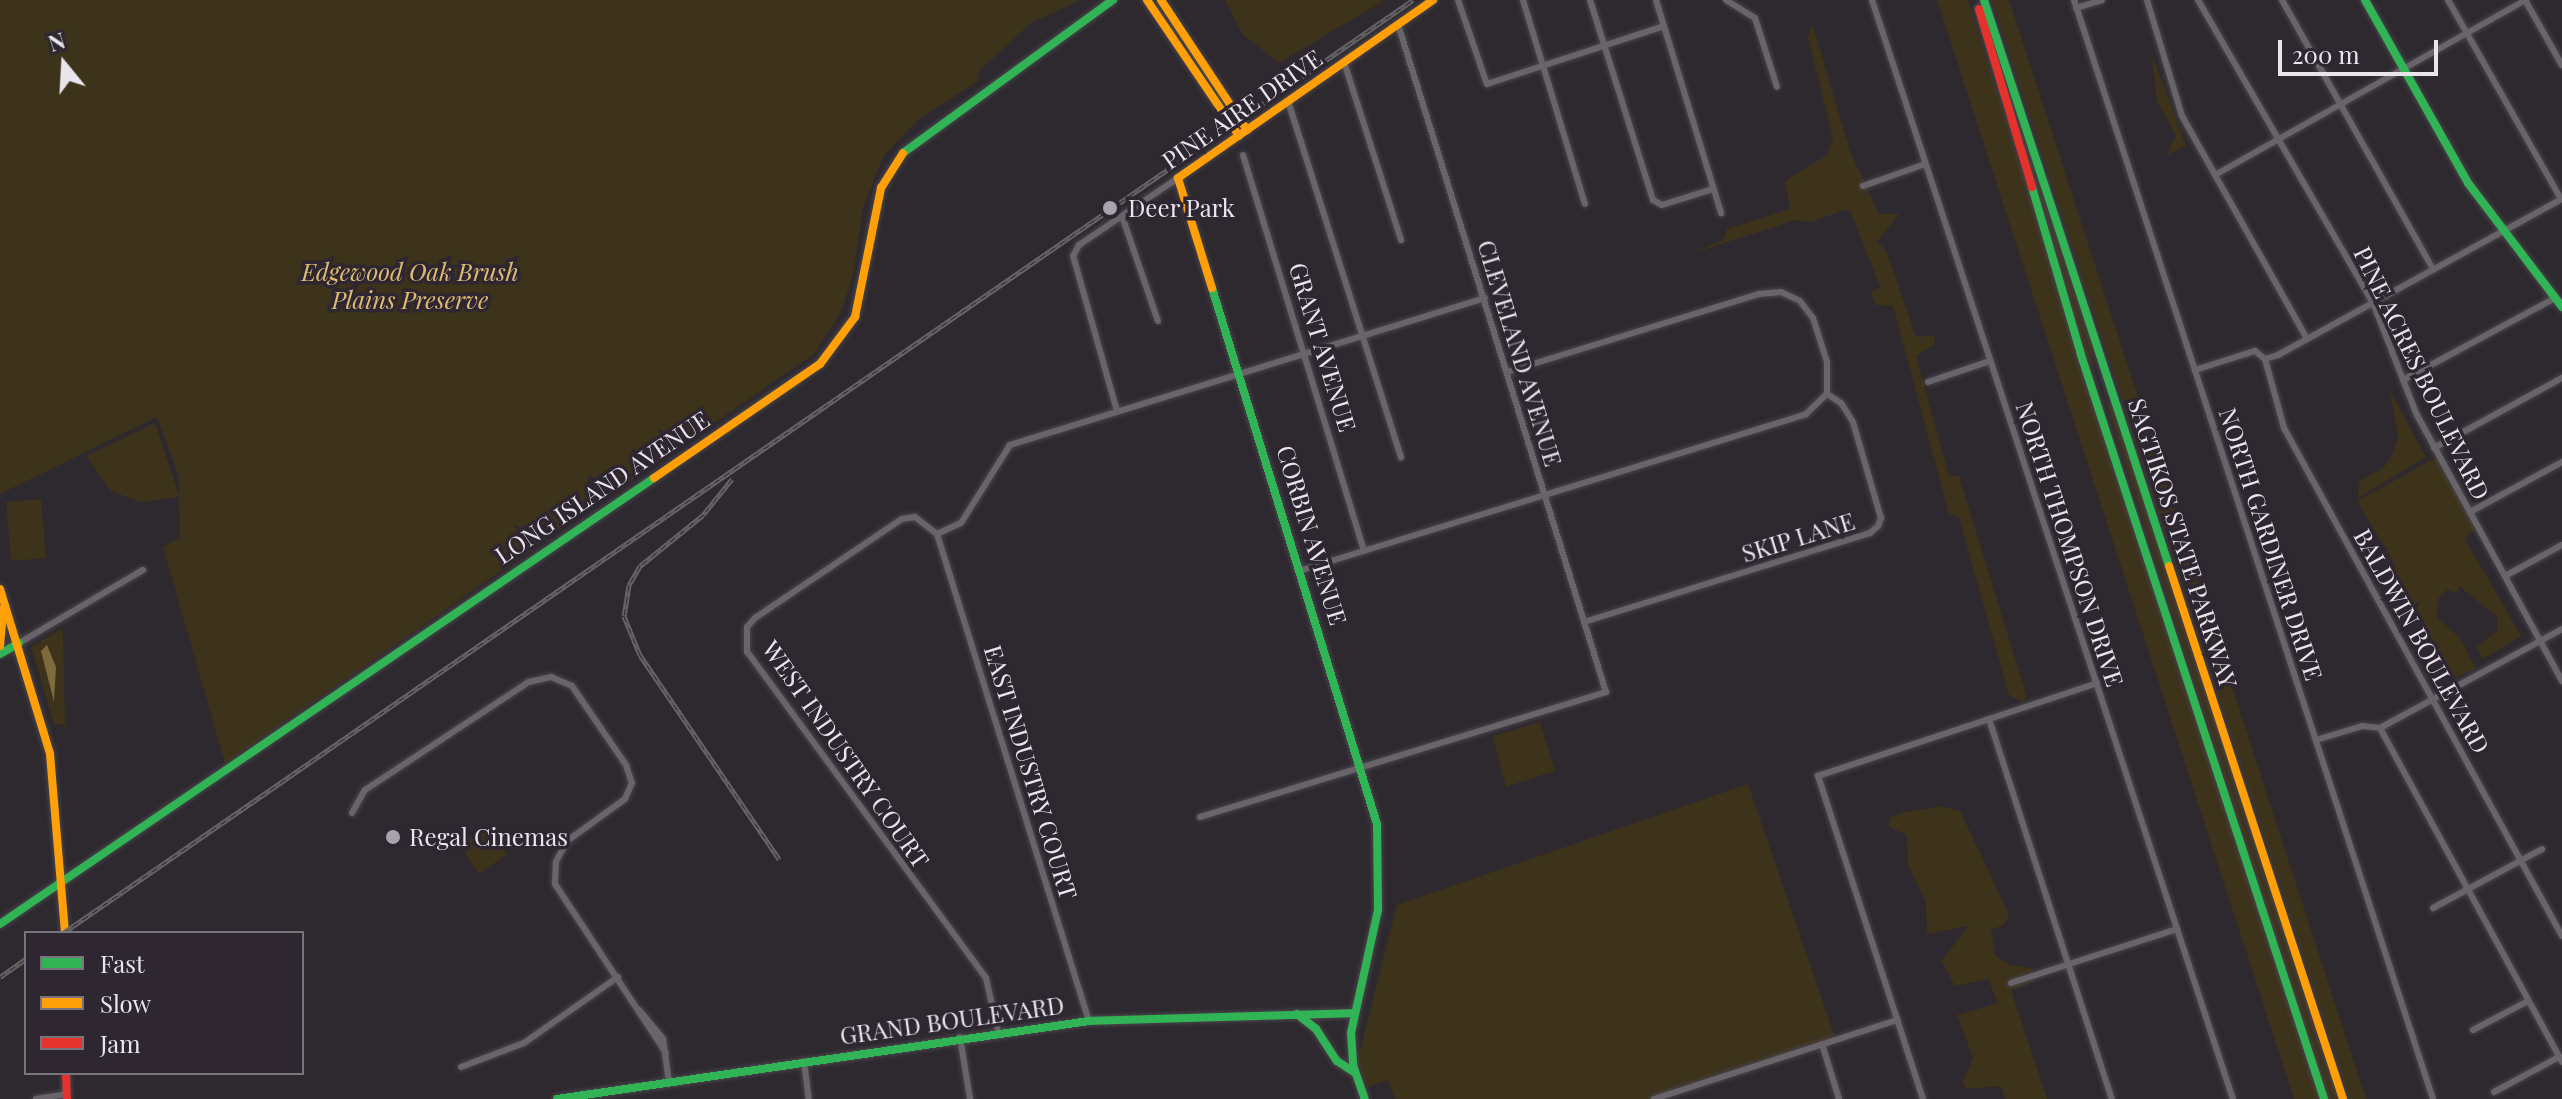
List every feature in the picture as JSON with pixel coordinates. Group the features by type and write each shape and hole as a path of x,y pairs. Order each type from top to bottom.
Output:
{"main road":[{"name":"LONG ISLAND AVENUE","path":"0,924 820,364 855,317 881,188 907,146 1113,0"},
{"path":"1147,0 1239,136"},
{"path":"1161,0 1247,130"},
{"name":"PINE AIRE DRIVE","path":"1178,178 1433,0"},
{"name":"SAGTIKOS STATE PARKWAY","path":"1976,0 2072,328 2324,1099"},
{"name":"SAGTIKOS STATE PARKWAY","path":"1984,0 2343,1099"},
{"path":"2365,0 2468,183 2562,307"},
{"name":"CORBIN AVENUE","path":"1178,178 1242,373 1377,824 1378,910 1355,1013 1354,1072"},
{"path":"0,589 19,643 50,754 65,931"},
{"path":"0,646 4,601"},
{"path":"0,654 19,643"},
{"name":"GRAND BOULEVARD","path":"557,1099 998,1031 1089,1021 1355,1013"},
{"path":"1297,1014 1316,1029 1337,1061 1354,1072 1365,1099"},
{"path":"66,1075 67,1096"}],"street":[{"path":"1458,0 1487,84 1664,26"},
{"path":"1523,0 1585,204"},
{"path":"1590,0 1657,204 1713,189"},
{"path":"1656,0 1721,213"},
{"path":"1726,0 1755,18 1777,87"},
{"name":"NORTH THOMPSON DRIVE","path":"1872,0 2233,1099"},
{"name":"NORTH GARDINER DRIVE","path":"2074,0 2433,1099"},
{"path":"2076,8 2102,0"},
{"path":"2147,0 2182,116 2307,339"},
{"name":"PINE ACRES BOULEVARD","path":"2198,0 2373,303 2434,448 2562,681"},
{"path":"2282,0 2433,269"},
{"path":"2195,370 2255,351 2265,359 2562,199 2448,0"},
{"path":"2215,175 2525,0 2562,65"},
{"name":"CLEVELAND AVENUE","path":"1362,767 1606,692 1398,24"},
{"path":"1344,62 1401,240"},
{"path":"1288,101 1401,457"},
{"name":"GRANT AVENUE","path":"1243,155 1364,551"},
{"path":"1863,186 1925,164"},
{"name":"PINE AIRE DRIVE","path":"1117,411 1074,270 1074,251 1178,178"},
{"path":"1122,216 1158,321"},
{"path":"1302,570 1806,414 1827,394 1827,362 1813,318 1800,301 1781,292 1759,294 1507,372"},
{"path":"937,534 961,523 1010,445 1485,298"},
{"path":"2403,380 2555,298"},
{"name":"BALDWIN BOULEVARD","path":"2265,359 2284,428 2562,936"},
{"path":"1928,382 1990,361"},
{"path":"2434,448 2562,378"},
{"name":"SKIP LANE","path":"1584,622 1870,533 1878,526 1881,518 1853,422 1841,403 1827,394"},
{"path":"2470,512 2562,462"},
{"name":"WEST INDUSTRY COURT","path":"937,534 915,517 890,525 755,618 747,627 747,652 986,978 998,1031"},
{"name":"EAST INDUSTRY COURT","path":"937,534 1089,1021"},
{"path":"2505,576 2562,545"},
{"path":"19,643 143,570"},
{"path":"2316,740 2362,726 2380,728 2562,629"},
{"path":"352,813 365,790 529,682 562,680 572,686 630,772 625,799 567,841 555,871 560,895 639,1010 663,1039 669,1082"},
{"path":"1923,1099 1818,776 2097,683"},
{"path":"1989,719 2112,1099"},
{"path":"2380,728 2561,1059 2494,1092"},
{"path":"1200,817 1362,767"},
{"path":"2433,908 2542,849"},
{"path":"2011,983 2177,929"},
{"path":"461,1067 524,1043 618,977"},
{"path":"2473,1030 2528,1001"},
{"path":"1654,1099 1668,1097 1897,1020"},
{"path":"960,1037 970,1099"},
{"path":"1822,1044 1839,1099"},
{"path":"804,1061 809,1099"},
{"path":"36,1099 67,1096"}],"green space":[{"name":"Edgewood Oak Brush Plains Preserve","path":"0,0 1081,0 1031,23 979,71 978,81 919,119 884,155 863,207 853,276 841,312 814,354 225,763 163,547 180,537 179,497 140,502 111,491 86,456 155,423 179,495 179,477 157,417 0,494"},
{"path":"1225,0 1385,0 1279,63 1242,34"},
{"path":"1937,0 1968,0 2319,1099 2294,1099"},
{"path":"1992,0 2009,0 2366,1099 2350,1099"},
{"path":"1812,23 1850,151 1879,214 1899,214 1877,242 1886,250 1916,337 1934,335 1935,344 1916,356 1949,476 1959,476 2027,697 2022,702 2009,695 1959,518 1949,514 1893,306 1876,305 1871,292 1880,287 1851,212 1844,210 1812,222 1795,220 1688,255 1723,240 1727,229 1790,209 1785,181 1827,155 1833,138 1808,38"},
{"path":"2152,54 2186,146 2167,155 2176,135 2157,102"},
{"path":"2016,115 2090,338 2095,372 2081,345"},
{"path":"2098,379 2107,405 2113,403 2340,1099 2327,1099"},
{"path":"2390,390 2426,457 2358,498 2359,482 2385,466 2398,437"},
{"path":"2439,456 2478,527 2465,539 2521,636 2483,659 2476,647 2497,631 2497,617 2459,586 2457,593 2447,590 2438,599 2437,618 2459,637 2476,668 2456,678 2390,569 2396,566 2357,501"},
{"path":"41,499 46,558 11,561 6,502"},
{"path":"63,628 65,725 54,724 31,647"},
{"path":"1540,722 1555,771 1506,787 1493,736"},
{"path":"1748,784 1836,1040 1665,1099 1395,1099 1388,1080 1367,1087 1358,1060 1397,905"},
{"path":"1941,806 1960,811 2009,914 2005,924 1991,930 1995,955 2010,965 2033,968 2034,982 2011,990 2047,1099 2005,1099 2001,1086 1967,1089 1962,1083 1973,1058 1957,1015 1998,1003 1988,979 1955,986 1941,961 1969,926 1927,934 1926,903 1908,865 1907,835 1889,827 1890,818 1900,813"},
{"path":"488,827 507,854 479,874 466,855 469,839"}],"shaded area":[{"path":"47,645 56,667 54,702 41,651"}],"railway":[{"path":"66,931 1413,0"},
{"path":"732,479 703,515 640,566 629,585 624,616 640,655 779,859"},
{"path":"0,977 24,960"}],"traffic: fast":[{"path":"903,153 1113,0"},
{"path":"1984,0 2169,566"},
{"path":"2365,0 2468,183 2562,307"},
{"path":"2032,187 2081,355 2324,1099"},
{"path":"1212,288 1377,824 1378,910 1351,1033 1353,1065 1365,1099"},
{"path":"0,924 654,478"},
{"path":"0,654 19,643"},
{"path":"557,1099 1089,1021 1355,1013"},
{"path":"1297,1014 1316,1029 1337,1061 1354,1072"}],"traffic: slow":[{"path":"1147,0 1239,136"},
{"path":"1161,0 1247,130"},
{"path":"1212,288 1178,178 1433,0"},
{"path":"654,478 820,364 855,317 881,188 903,153"},
{"path":"2169,566 2343,1099"},
{"path":"0,589 50,754 65,931"},
{"path":"0,646 3,608"}],"traffic: jam":[{"path":"1979,9 2032,187"},
{"path":"66,1075 67,1099"}],"place":[{"name":"Deer Park","path":"1110,208"},
{"name":"Regal Cinemas","path":"393,837"}]}
